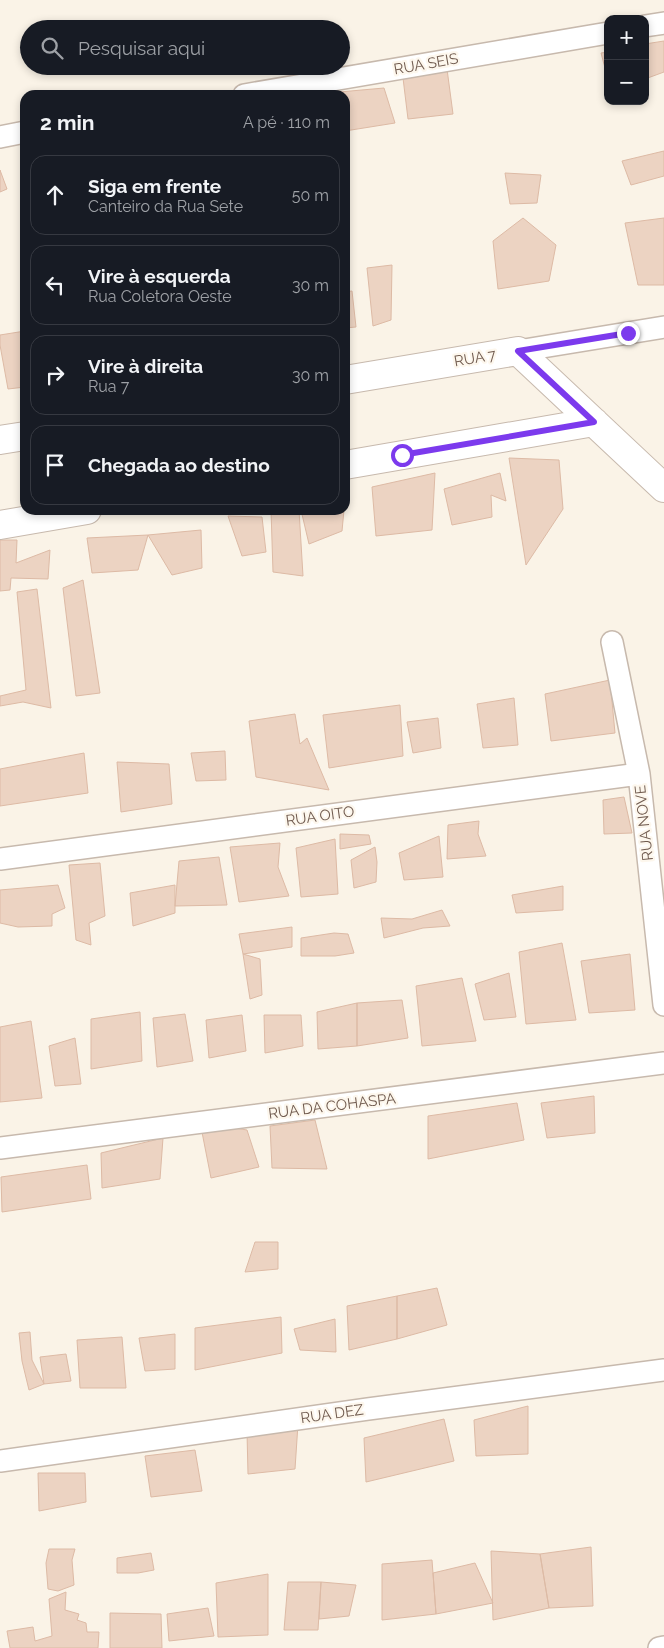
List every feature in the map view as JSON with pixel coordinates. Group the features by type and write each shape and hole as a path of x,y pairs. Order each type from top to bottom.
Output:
{"street":[{"path":"649,25 664,23"},
{"name":"RUA SEIS","path":"273,90 604,34"},
{"path":"0,137 20,133"},
{"name":"RUA 7","path":"350,379 664,327"},
{"path":"518,351 664,488"},
{"path":"350,464 594,422"},
{"path":"0,440 20,437"},
{"path":"0,525 58,515"},
{"name":"RUA NOVE","path":"612,642 639,774 664,1005"},
{"name":"RUA OITO","path":"0,859 639,774"},
{"name":"RUA DA COHASPA","path":"0,1148 664,1063"},
{"name":"RUA DEZ","path":"0,1461 368,1409 664,1370"},
{"path":"659,1648 664,1647"}],"building":[{"path":"664,41 664,72 649,78 649,60 649,43"},
{"path":"601,53 604,53 604,64"},
{"path":"447,69 453,114 408,119 403,78"},
{"path":"384,88 395,123 350,130 350,91"},
{"path":"664,151 664,176 631,185 622,161"},
{"path":"0,170 7,189 0,192"},
{"path":"505,173 541,175 537,203 510,204"},
{"path":"523,218 556,245 549,281 498,289 493,241"},
{"path":"664,218 664,285 638,285 625,223"},
{"path":"392,265 391,320 373,326 367,268"},
{"path":"350,291 352,291 356,327 350,328"},
{"path":"20,332 20,388 8,389 0,335"},
{"path":"509,458 559,460 563,509 526,565"},
{"path":"435,473 432,530 376,536 372,487"},
{"path":"500,473 506,501 491,495 492,517 452,525 444,489"},
{"path":"271,515 299,515 303,576 273,572"},
{"path":"302,515 344,515 342,531 309,544"},
{"path":"228,516 262,517 266,552 242,556"},
{"path":"201,530 202,568 172,575 148,535"},
{"path":"148,535 138,570 92,573 87,538"},
{"path":"0,540 17,540 16,563 50,550 48,579 11,578 10,590 0,591"},
{"path":"83,580 100,693 76,696 63,588"},
{"path":"37,589 51,708 23,702 0,706 0,696 26,690 17,592"},
{"path":"610,680 615,733 551,741 545,694"},
{"path":"514,698 518,745 483,748 477,704"},
{"path":"400,705 403,756 329,768 323,715"},
{"path":"295,714 300,744 307,738 329,790 256,777 249,721"},
{"path":"438,718 441,748 413,753 407,722"},
{"path":"225,751 226,780 196,781 191,753"},
{"path":"84,753 88,793 0,806 0,769"},
{"path":"117,762 169,764 172,804 121,812"},
{"path":"624,797 632,833 604,834 603,800"},
{"path":"479,821 478,834 486,856 447,859 448,825"},
{"path":"340,834 369,835 371,844 340,849"},
{"path":"439,836 443,877 404,880 399,853"},
{"path":"335,839 338,894 301,897 296,848"},
{"path":"280,843 278,867 289,896 239,902 230,847"},
{"path":"375,847 377,862 376,882 354,888 351,860"},
{"path":"219,857 227,905 175,906 179,861"},
{"path":"100,863 105,916 89,923 91,945 76,940 69,865"},
{"path":"58,885 65,908 52,914 52,926 18,927 0,923 0,890"},
{"path":"175,885 175,913 133,926 130,893"},
{"path":"563,886 563,910 516,913 512,895"},
{"path":"442,910 450,926 423,928 384,938 381,918 412,919"},
{"path":"292,927 292,947 243,954 239,934"},
{"path":"334,933 348,934 354,953 335,956 301,956 301,938"},
{"path":"562,943 576,1020 526,1024 519,952"},
{"path":"243,954 260,959 262,995 250,999"},
{"path":"630,954 635,1010 589,1013 581,961"},
{"path":"509,973 516,1017 484,1020 475,984"},
{"path":"462,978 476,1041 422,1046 416,986"},
{"path":"402,1000 408,1038 357,1046 357,1003"},
{"path":"357,1003 357,1046 318,1049 317,1012"},
{"path":"140,1012 142,1061 91,1069 91,1019"},
{"path":"185,1014 193,1061 157,1067 153,1018"},
{"path":"242,1015 246,1051 209,1058 206,1020"},
{"path":"264,1015 301,1015 303,1046 265,1053"},
{"path":"31,1021 42,1098 0,1102 0,1027"},
{"path":"75,1038 81,1084 55,1086 49,1046"},
{"path":"594,1096 595,1133 547,1138 541,1103"},
{"path":"517,1103 524,1140 428,1159 428,1116"},
{"path":"315,1120 327,1169 272,1168 270,1126"},
{"path":"200,1122 247,1130 259,1167 211,1178"},
{"path":"163,1138 160,1179 102,1188 101,1153"},
{"path":"87,1165 91,1199 2,1212 1,1177"},
{"path":"255,1242 278,1242 278,1269 245,1272"},
{"path":"437,1288 447,1325 397,1339 397,1296"},
{"path":"397,1296 397,1339 349,1350 347,1306"},
{"path":"281,1317 282,1353 195,1370 195,1328"},
{"path":"335,1319 336,1352 300,1350 294,1329"},
{"path":"30,1332 32,1360 44,1384 29,1390 22,1361 19,1333"},
{"path":"175,1334 175,1369 145,1371 139,1338"},
{"path":"122,1337 126,1388 80,1388 77,1340"},
{"path":"66,1354 71,1381 44,1384 40,1357"},
{"path":"528,1406 528,1454 476,1456 474,1420"},
{"path":"444,1419 454,1461 366,1482 364,1438"},
{"path":"298,1424 295,1469 248,1474 247,1432"},
{"path":"195,1450 202,1491 151,1497 145,1456"},
{"path":"38,1473 85,1473 86,1502 39,1511"},
{"path":"591,1547 593,1606 549,1608 540,1554"},
{"path":"49,1549 75,1549 72,1560 74,1585 58,1591 48,1589 46,1563"},
{"path":"491,1551 540,1554 549,1608 493,1620"},
{"path":"151,1553 154,1570 138,1573 117,1573 117,1558"},
{"path":"432,1560 436,1614 382,1620 382,1564"},
{"path":"475,1563 493,1603 436,1614 433,1573"},
{"path":"268,1574 268,1635 218,1637 216,1583"},
{"path":"288,1582 321,1582 318,1630 284,1630"},
{"path":"321,1582 356,1585 349,1616 319,1619"},
{"path":"66,1592 65,1610 79,1614 77,1620 86,1623 87,1632 99,1632 98,1648 10,1648 7,1631 33,1627 35,1641 52,1636 49,1599"},
{"path":"208,1608 214,1636 169,1641 167,1614"},
{"path":"110,1613 161,1614 162,1648 110,1648"}],"route":[{"path":"402,455 594,422 518,351 628,333"}]}
